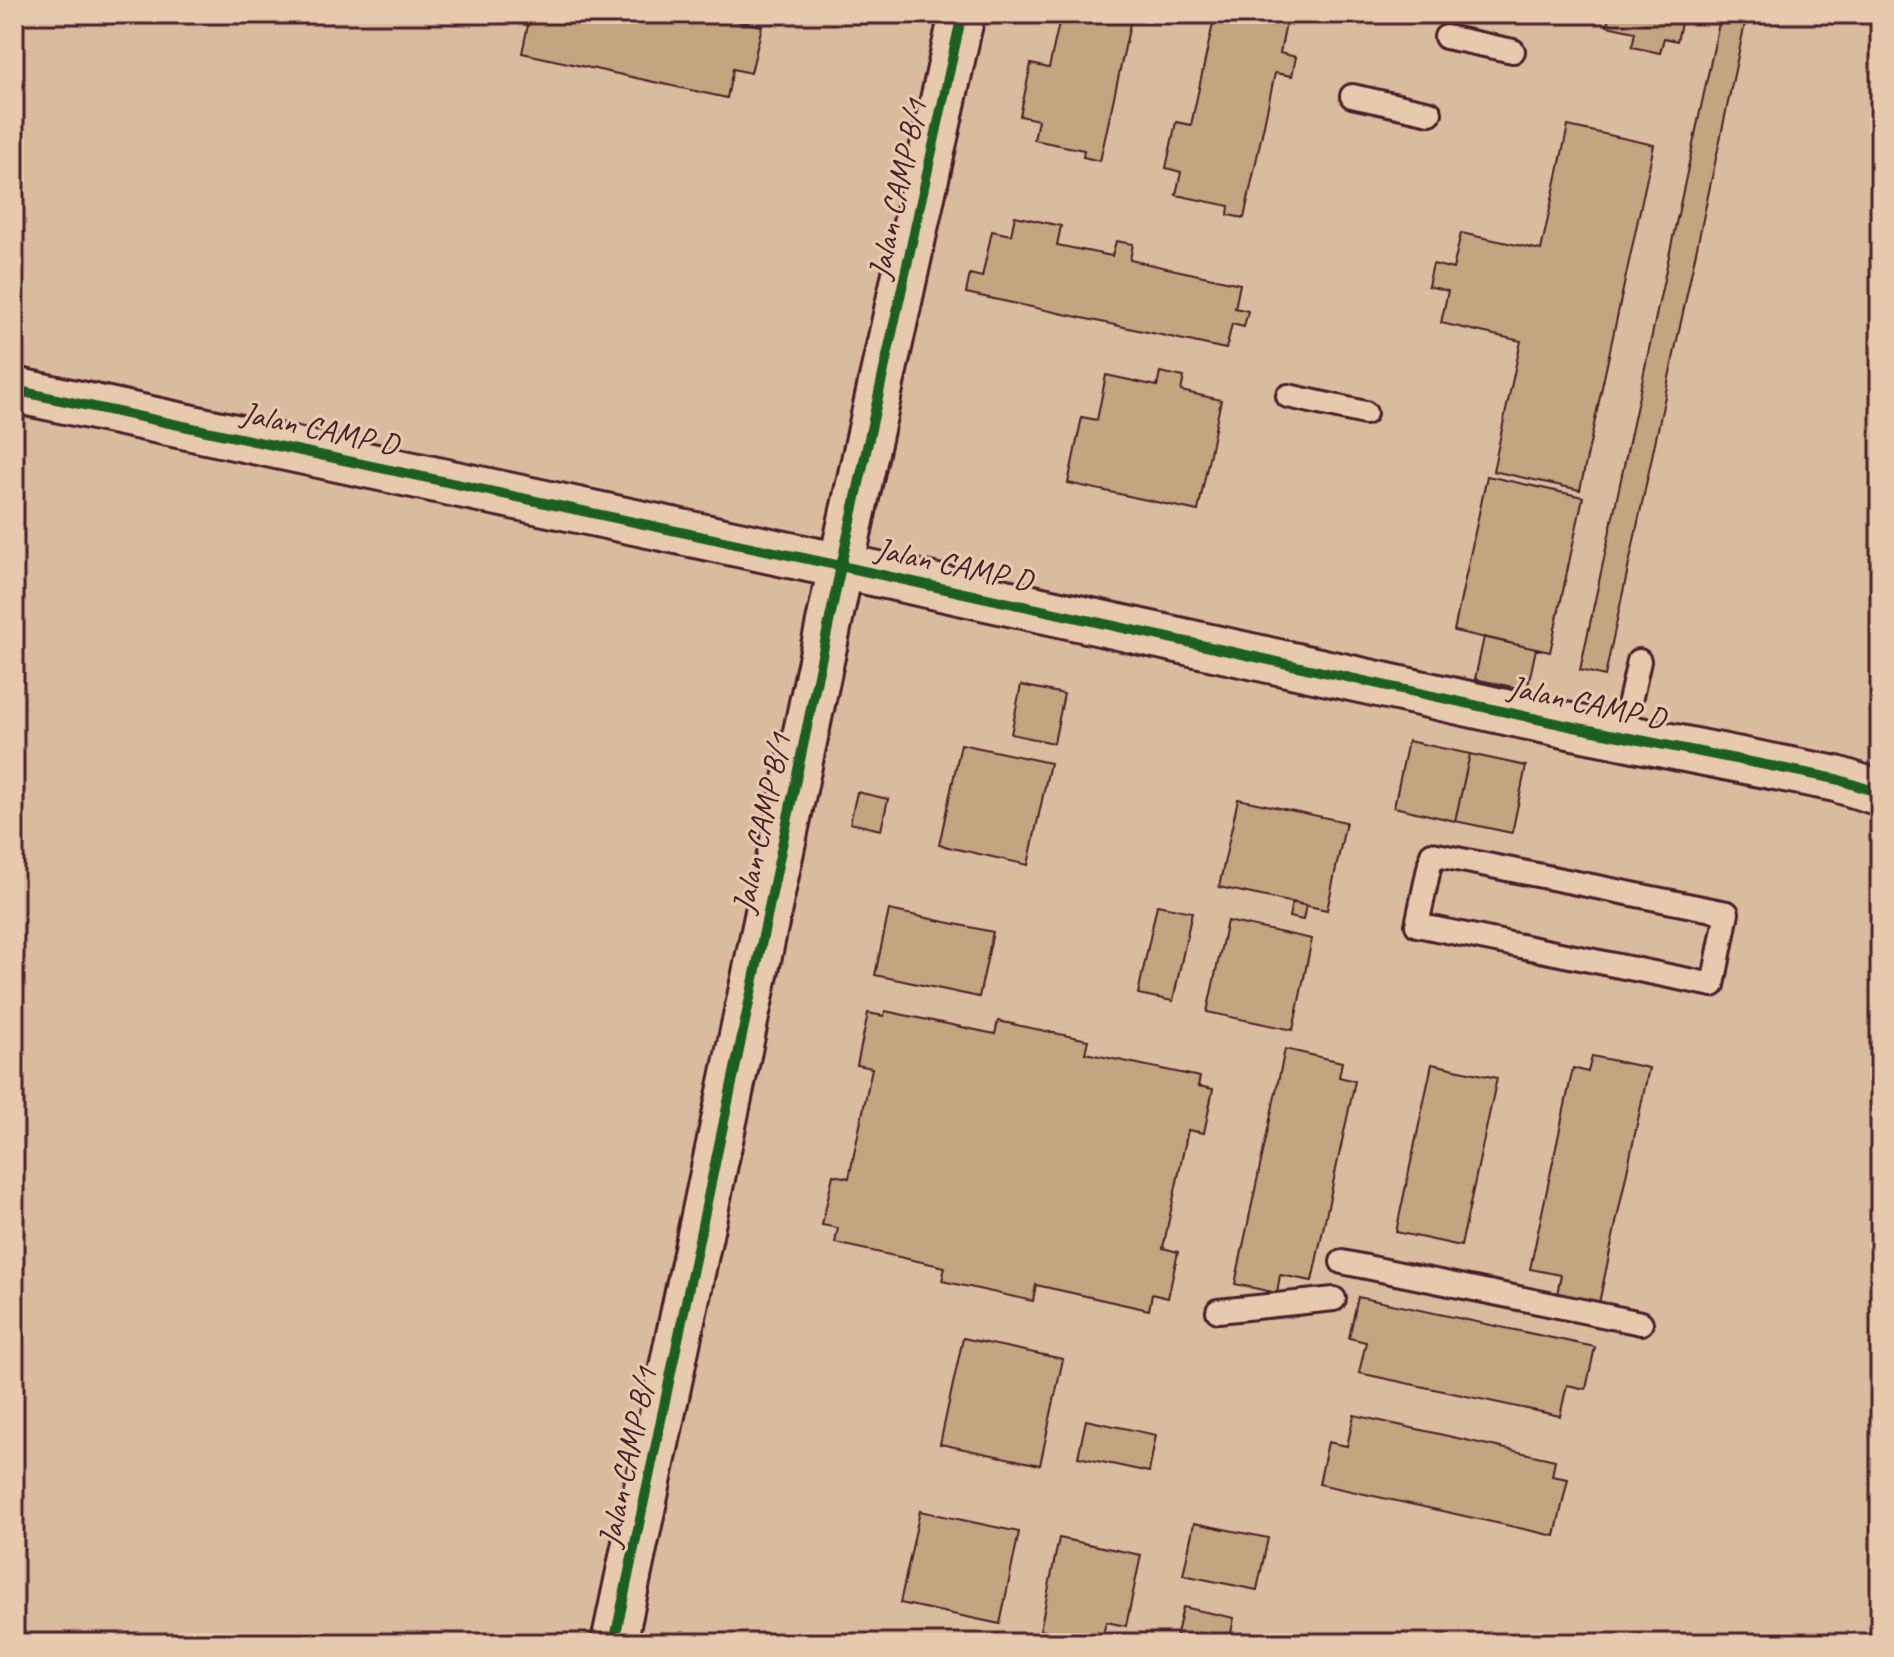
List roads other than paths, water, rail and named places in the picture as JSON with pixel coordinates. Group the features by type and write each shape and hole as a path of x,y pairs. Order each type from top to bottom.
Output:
{"street":[{"name":"Jalan CAMP B/1","path":"614,1643 841,566 962,14"},
{"name":"Jalan CAMP D","path":"14,390 841,566 1622,737 1836,779 1880,793"},
{"path":"1836,779 1880,768"}],"lane":[{"path":"1446,37 1513,51"},
{"path":"1352,96 1430,113"},
{"path":"1288,396 1365,413"},
{"path":"1622,737 1639,661"},
{"path":"1432,854 1620,892 1727,913 1713,985 1417,925 1432,854"},
{"path":"1342,1262 1641,1323"},
{"path":"1218,1311 1334,1299"}]}
